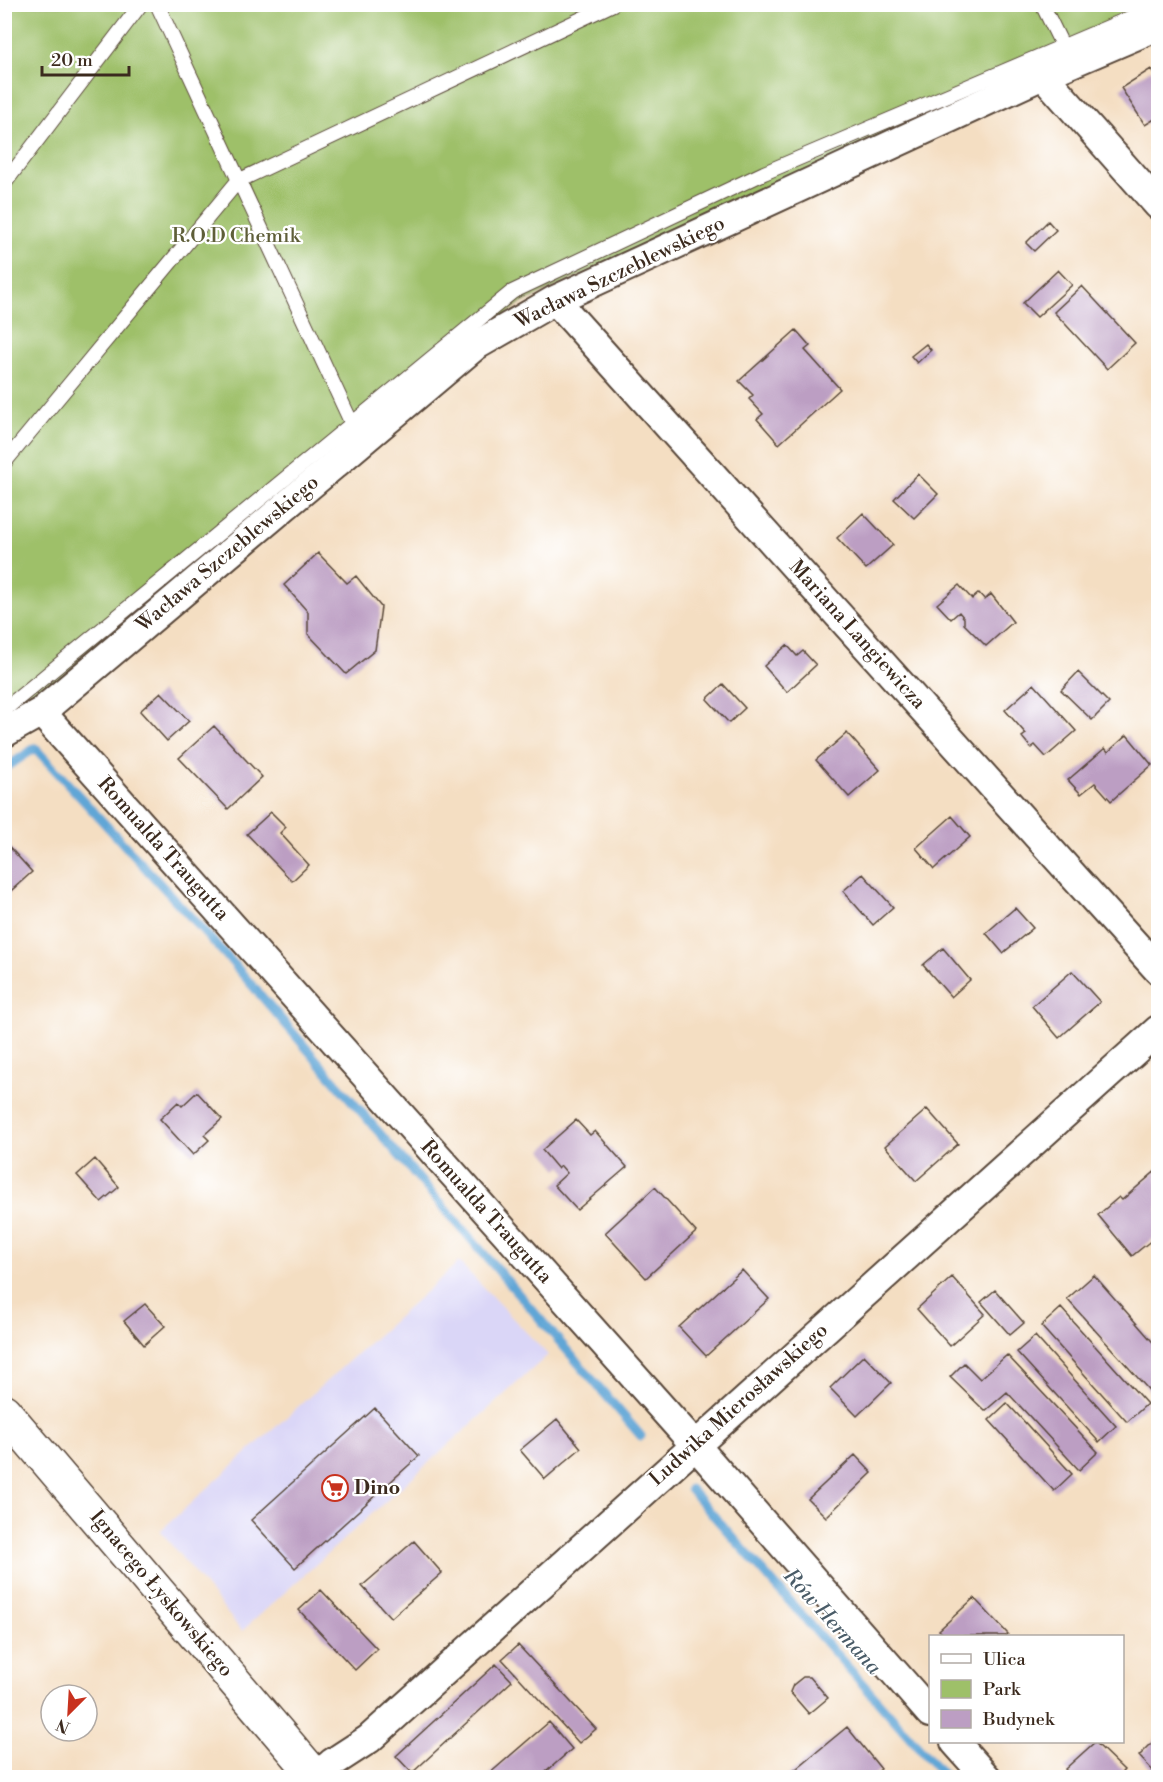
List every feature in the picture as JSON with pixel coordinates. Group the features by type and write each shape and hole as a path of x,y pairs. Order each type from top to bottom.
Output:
{"street":[{"name":"Wacława Szczeblewskiego","path":"4,733 41,712 475,346 555,300 1043,75 1158,26"},
{"path":"1043,75 1158,205"},
{"name":"Mariana Langiewicza","path":"555,300 1158,970"},
{"name":"Romualda Traugutta","path":"41,712 929,1712"},
{"name":"Ludwika Mierosławskiego","path":"317,1777 369,1739 1158,1030"},
{"name":"Ignacego Łyskowskiego","path":"4,1411 317,1777"},
{"path":"956,1743 987,1778"}],"lane":[{"path":"4,184 141,4"},
{"path":"157,4 352,424"},
{"path":"4,463 238,181 613,4"},
{"path":"1042,4 1063,47"},
{"path":"4,710 512,292 764,173 1158,6"}],"shaded area":[{"path":"459,1262 548,1355 242,1631 160,1531"}],"green space":[{"name":"R.O.D Chemik","path":"5,5 1158,5 1087,41 519,304 31,702 5,720"}],"building":[{"path":"1151,69 1158,80 1158,117 1145,125 1121,88"},
{"path":"1048,221 1056,230 1034,251 1026,243"},
{"path":"1058,270 1072,285 1037,317 1023,303"},
{"path":"1082,286 1135,343 1107,369 1054,312"},
{"path":"796,330 810,346 805,350 840,389 779,444 757,419 763,414 749,399 753,395 739,381"},
{"path":"926,344 931,350 917,363 911,356"},
{"path":"918,474 938,494 914,518 894,499"},
{"path":"863,513 893,545 866,569 837,538"},
{"path":"318,553 347,583 356,576 381,607 375,650 346,674 308,634 308,612 284,585"},
{"path":"959,585 972,599 979,593 985,600 991,594 1013,622 986,646 964,624 964,618 959,612 951,619 937,604"},
{"path":"787,645 797,656 803,651 816,665 787,692 764,666"},
{"path":"1078,672 1109,703 1092,720 1061,690"},
{"path":"723,684 745,708 729,723 707,699"},
{"path":"1034,684 1076,731 1046,757 1035,745 1031,748 1022,737 1026,734 1005,710"},
{"path":"161,692 189,721 167,741 140,711"},
{"path":"214,726 262,777 228,809 179,758"},
{"path":"847,733 880,770 849,797 816,760"},
{"path":"1127,735 1152,765 1111,801 1095,783 1081,794 1068,780 1105,748 1108,752"},
{"path":"271,812 286,827 280,833 309,865 292,881 247,834"},
{"path":"952,816 970,837 934,869 916,848"},
{"path":"4,841 32,872 4,897"},
{"path":"863,874 893,907 873,925 843,891"},
{"path":"1015,908 1033,928 1003,953 986,933"},
{"path":"943,948 970,980 951,997 923,965"},
{"path":"1072,971 1100,1002 1059,1038 1032,1006"},
{"path":"197,1092 222,1119 204,1135 209,1140 193,1155 160,1119 178,1102 182,1106"},
{"path":"927,1109 958,1144 916,1181 885,1146"},
{"path":"576,1120 590,1135 595,1131 627,1167 577,1210 554,1185 567,1173 561,1166 558,1169 542,1150"},
{"path":"95,1159 119,1187 101,1202 77,1175"},
{"path":"1158,1169 1158,1235 1132,1256 1098,1215 1119,1197 1122,1200"},
{"path":"655,1187 696,1232 646,1278 605,1233"},
{"path":"742,1270 769,1299 706,1356 679,1327"},
{"path":"1094,1275 1158,1348 1158,1394 1155,1397 1067,1299"},
{"path":"952,1277 985,1314 950,1346 917,1309"},
{"path":"995,1290 1024,1323 1010,1335 981,1302"},
{"path":"145,1304 165,1326 144,1345 124,1321"},
{"path":"1061,1308 1147,1404 1127,1422 1041,1326"},
{"path":"1035,1336 1116,1426 1099,1442 1017,1352"},
{"path":"864,1355 891,1383 857,1416 830,1388"},
{"path":"1007,1355 1098,1452 1079,1470 1007,1392 985,1411 950,1377 964,1363 980,1379"},
{"path":"1007,1403 1072,1474 1054,1491 989,1420"},
{"name":"Dino","path":"375,1408 419,1456 295,1568 251,1520"},
{"path":"557,1419 581,1448 545,1479 520,1450"},
{"path":"855,1455 872,1473 826,1517 808,1499"},
{"path":"414,1541 442,1573 391,1618 362,1586"},
{"path":"321,1590 377,1649 355,1670 299,1610"},
{"path":"974,1598 1008,1634 944,1635 939,1630"},
{"path":"518,1645 596,1729 579,1743 502,1659"},
{"path":"496,1664 512,1681 412,1773 396,1756"},
{"path":"803,1677 810,1677 828,1698 809,1714 790,1692 793,1685"},
{"path":"549,1722 572,1749 539,1778 492,1778 489,1774"},
{"path":"847,1727 881,1769 871,1778 785,1778"},
{"path":"1158,1737 1158,1770 1155,1773 1139,1756"},
{"path":"1096,1743 1124,1770 1116,1778 1073,1778 1065,1769"}],"waterway":[{"path":"4,769 35,748 232,962 641,1436"},
{"name":"Rów Hermana","path":"690,1489 946,1778"}],"place":[{"name":"Dino","path":"335,1488"}]}
